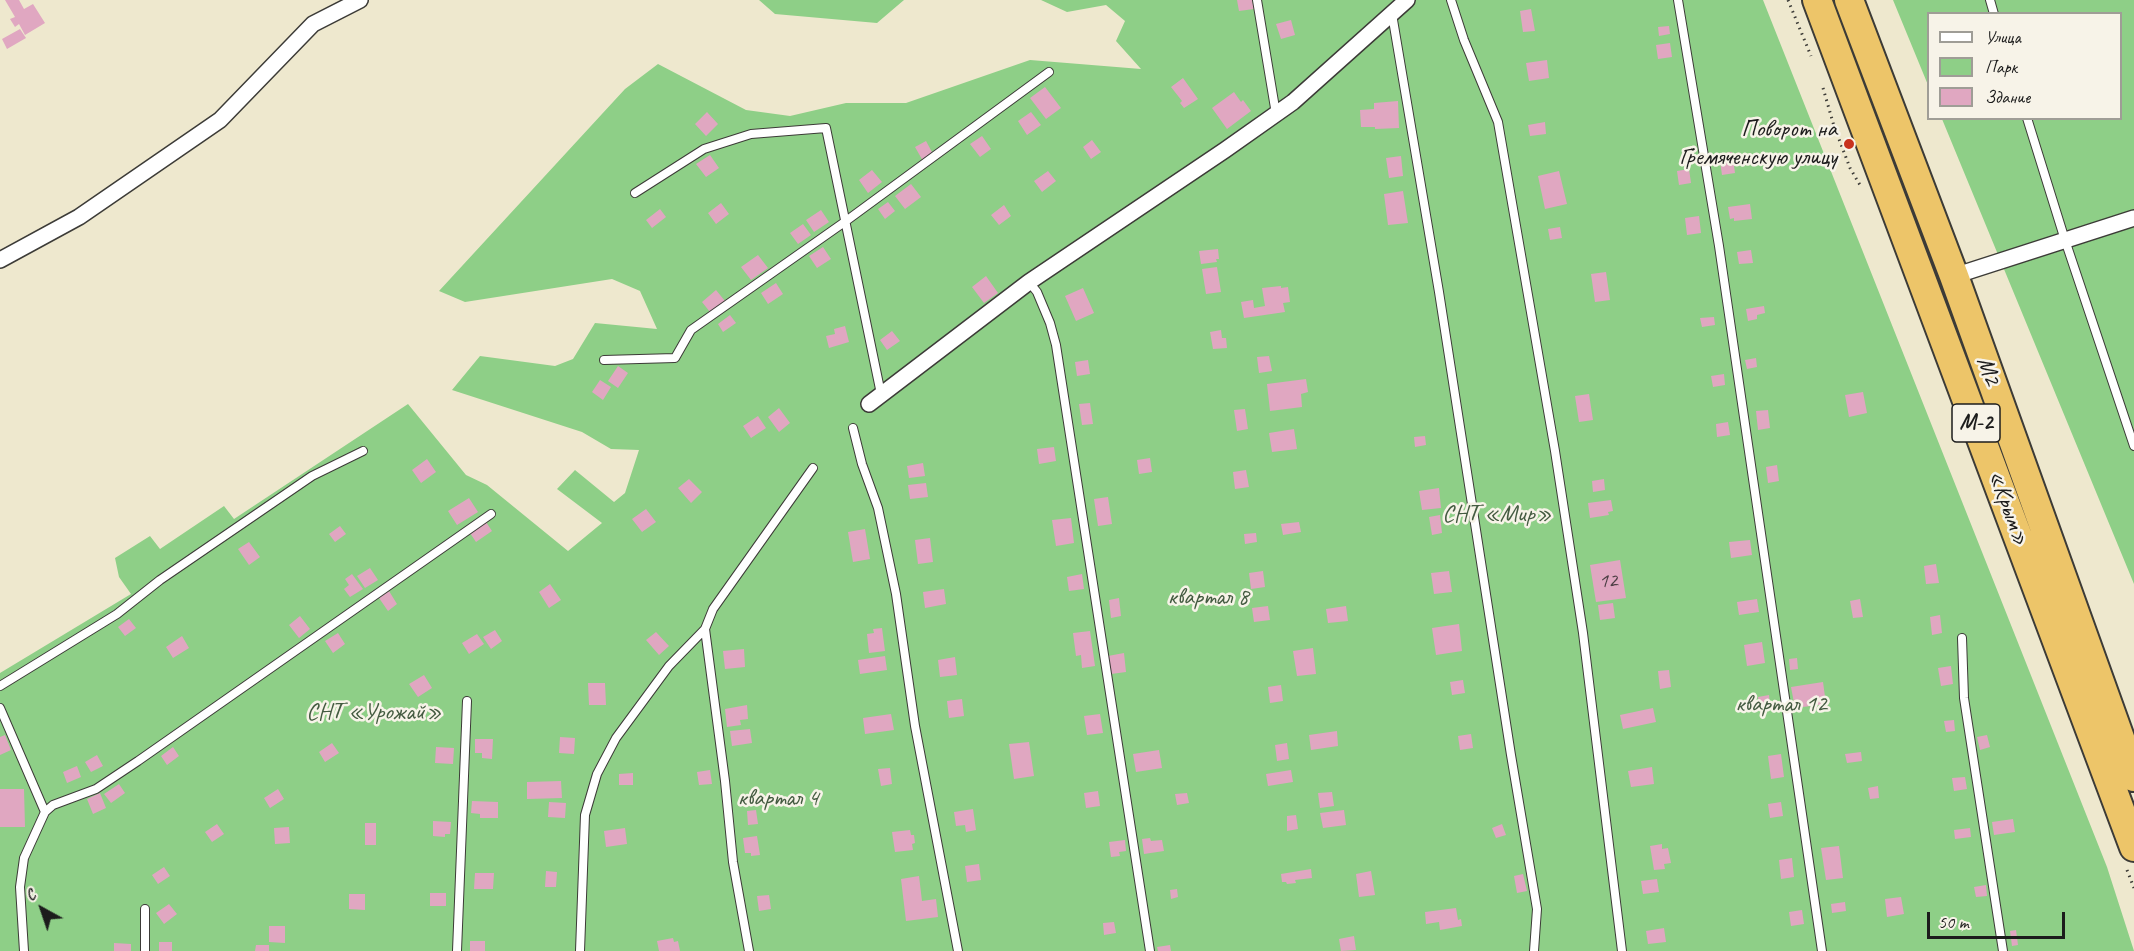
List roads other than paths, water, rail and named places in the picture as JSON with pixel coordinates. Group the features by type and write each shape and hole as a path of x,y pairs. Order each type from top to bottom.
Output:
{"highway":[{"name":"«Крым»","path":"1817,0 2134,848"},
{"name":"М2","path":"1849,0 1954,276 2134,777"}],"street":[{"path":"0,260 80,217 220,120 313,24 360,0"},
{"path":"875,399 1029,282 1293,102 1407,0"},
{"path":"1954,276 2134,218"}],"lane":[{"path":"1257,0 1276,114"},
{"path":"1451,0 1464,40 1498,122 1553,440 1583,633 1622,951"},
{"path":"1678,0 1721,258 1822,951"},
{"path":"1392,14 1439,292 1537,909 1534,951"},
{"path":"604,360 675,358 691,330 846,221 1049,72"},
{"path":"2028,120 2134,446"},
{"path":"635,194 704,149 751,134 826,128 846,221 875,399"},
{"path":"1029,282 1050,323 1056,345 1150,951"},
{"path":"853,428 862,464 878,508 896,594 915,726 958,951"},
{"path":"0,686 117,614 160,580 312,476 363,451"},
{"path":"580,951 585,815 597,774 622,729 669,666 705,629 713,609 813,468"},
{"path":"24,951 20,887 24,858 45,812 53,805 96,789 138,761 491,514"},
{"path":"705,629 733,862 749,951"},
{"path":"1962,638 1964,698 2003,951"},
{"path":"457,951 467,701"},
{"path":"0,708 45,812"},
{"path":"145,909 145,951"}],"place":[{"name":"Поворот на Гремяченскую улицу","path":"1849,144"}],"park label":[{"name":"СНТ «Мир»","path":"1497,515"},
{"name":"квартал 8","path":"1208,598"},
{"name":"квартал 12","path":"1781,705"},
{"name":"СНТ «Урожай»","path":"374,713"},
{"name":"квартал 4","path":"778,799"}]}
